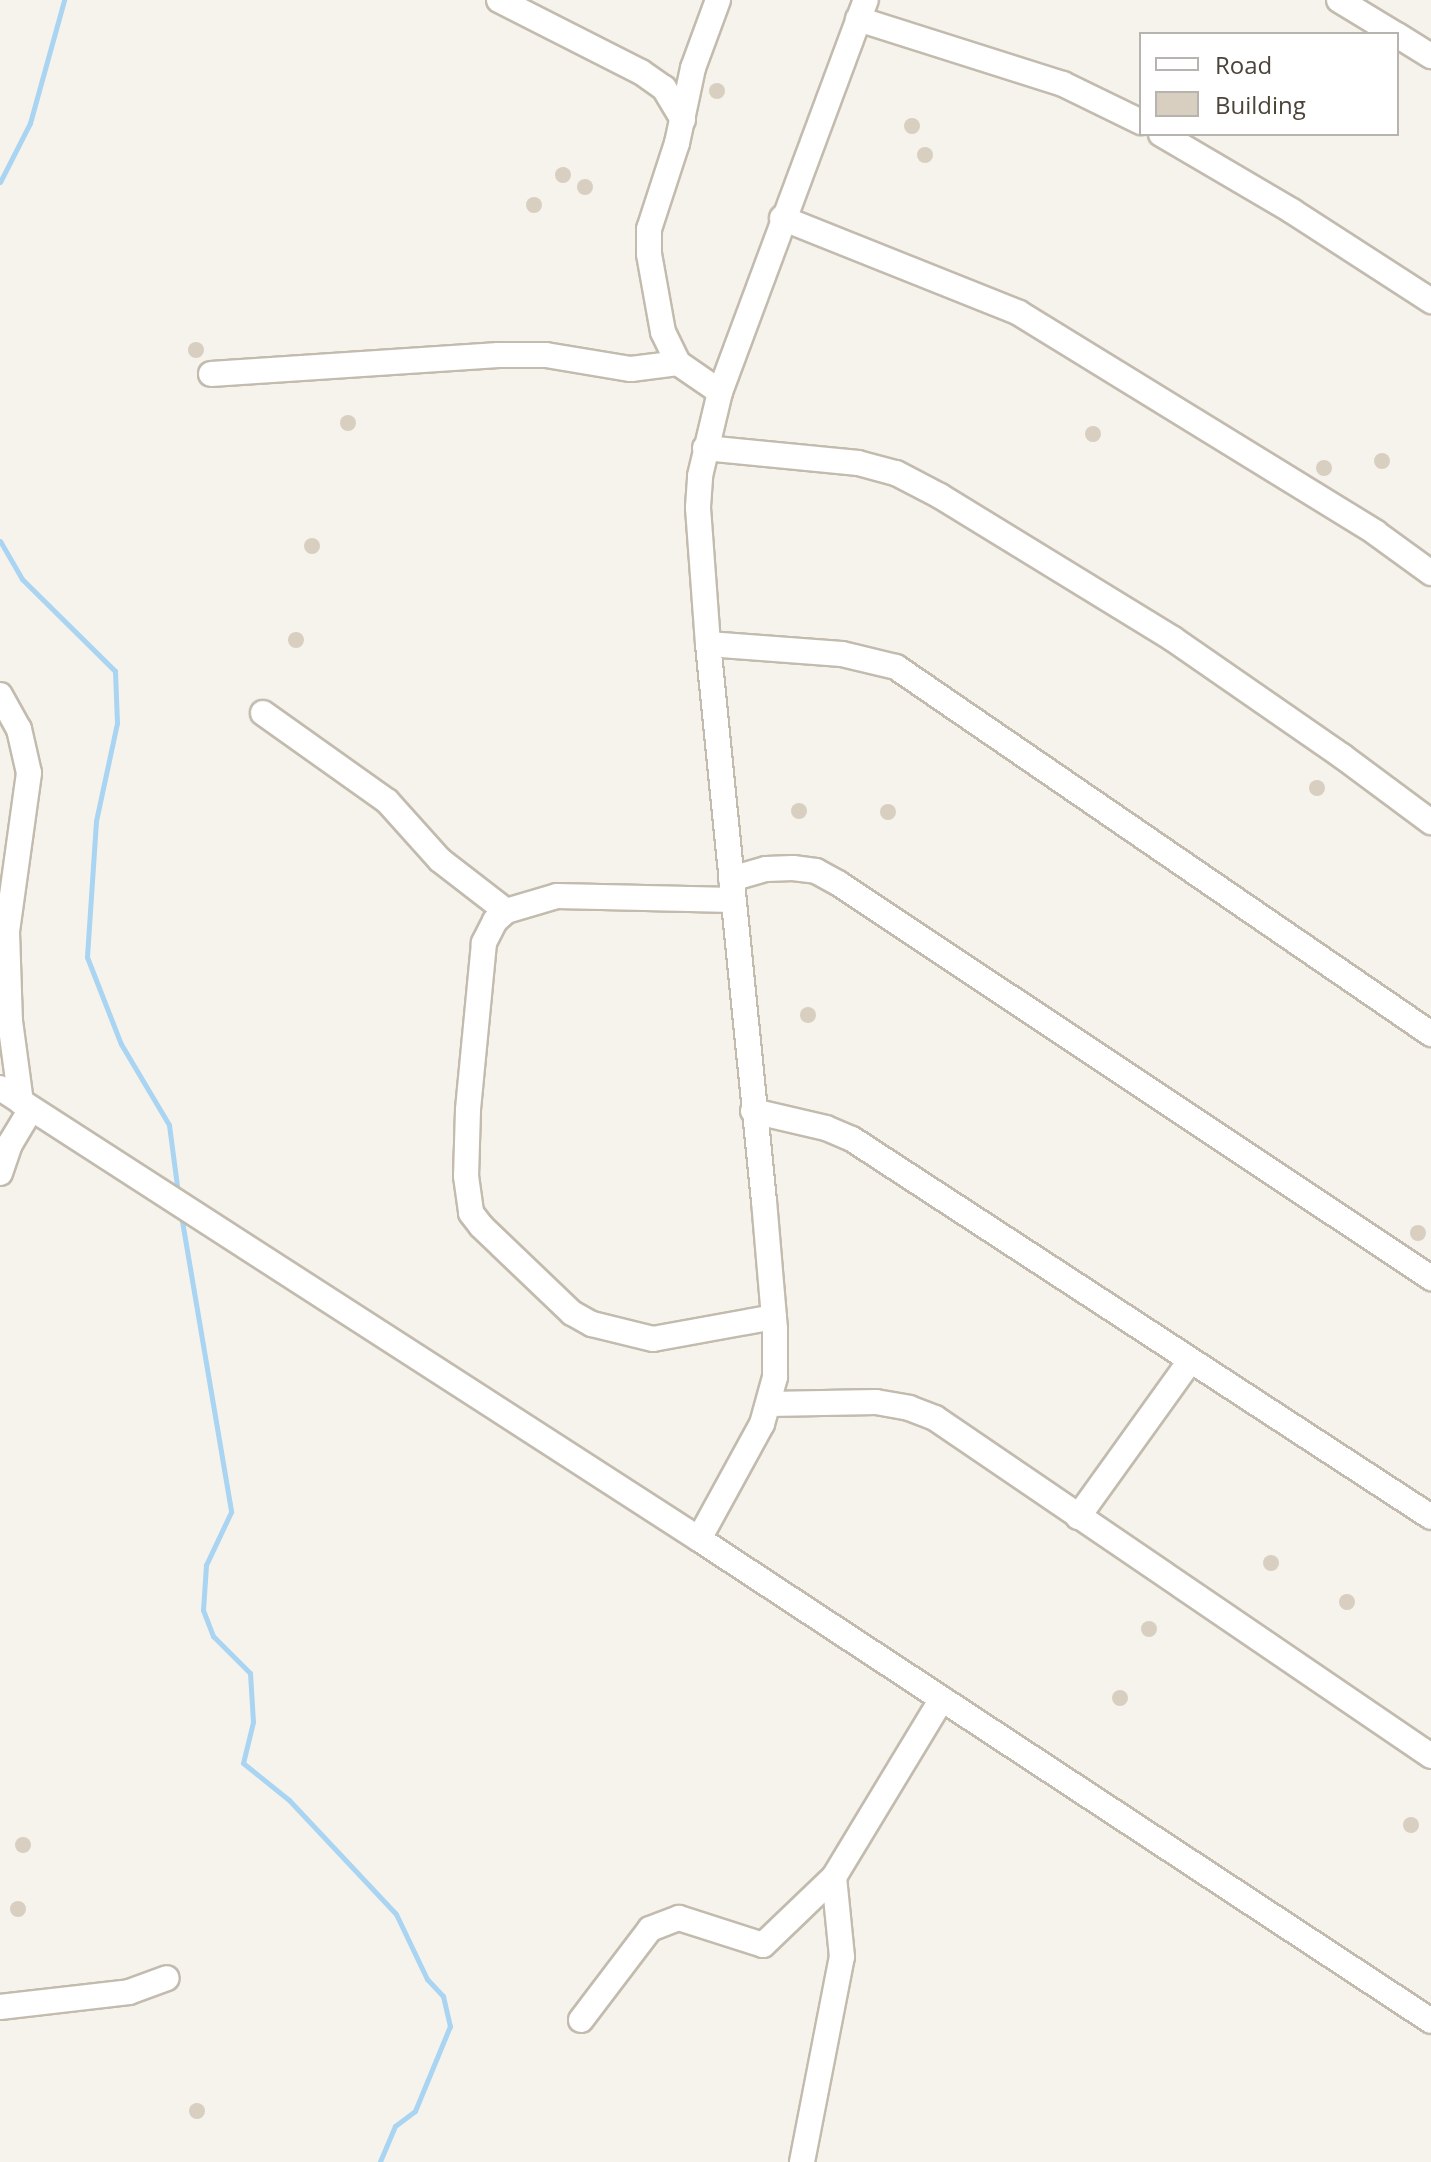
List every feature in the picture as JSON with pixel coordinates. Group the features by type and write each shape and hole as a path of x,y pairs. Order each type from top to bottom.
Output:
{"street":[{"path":"499,0 641,72 664,88 683,120"},
{"path":"718,0 693,68 683,120 649,229 649,254 663,332 678,363 720,392"},
{"path":"1339,0 1391,32"},
{"path":"699,1539 732,1483 769,1404 775,1377 774,1317 708,644 698,507 705,448 720,392 782,218 862,10 1063,84 1139,121"},
{"path":"1399,37 1431,56"},
{"path":"1164,136 1292,211 1431,301"},
{"path":"782,218 1019,313 1376,533 1431,573"},
{"path":"211,374 498,355 546,355 631,369 678,363"},
{"path":"705,448 858,463 896,473 940,496 1173,639 1431,822"},
{"path":"708,644 842,654 896,667 1431,1034"},
{"path":"0,695 19,729 29,773 7,932 10,1021 26,1106 0,1173"},
{"path":"263,713 387,801 440,860 506,911"},
{"path":"774,1317 653,1339 592,1324 572,1313 505,1252 471,1213 466,1176 468,1110 484,943 495,921 506,911 557,896 732,889 766,869 816,871 1431,1278"},
{"path":"0,1088 699,1539 1431,2021"},
{"path":"753,1111 826,1128 852,1139 1431,1517"},
{"path":"1078,1517 1190,1361"},
{"path":"769,1404 876,1402 909,1408 935,1418 1431,1756"},
{"path":"581,2020 650,1929 679,1918 763,1945 834,1877 942,1699"},
{"path":"802,2162 842,1957 834,1877"},
{"path":"0,2007 129,1992 167,1978"}],"building":[{"path":"717,83 725,91 717,99 709,91"},
{"path":"912,118 920,126 912,134 904,126"},
{"path":"925,147 933,155 925,163 917,155"},
{"path":"563,167 571,175 563,183 555,175"},
{"path":"585,179 593,187 585,195 577,187"},
{"path":"534,197 542,205 534,213 526,205"},
{"path":"196,342 204,350 196,358 188,350"},
{"path":"348,415 356,423 348,431 340,423"},
{"path":"1093,426 1101,434 1093,442 1085,434"},
{"path":"1382,453 1390,461 1382,469 1374,461"},
{"path":"1324,460 1332,468 1324,476 1316,468"},
{"path":"312,538 320,546 312,554 304,546"},
{"path":"296,632 304,640 296,648 288,640"},
{"path":"1317,780 1325,788 1317,796 1309,788"},
{"path":"799,803 807,811 799,819 791,811"},
{"path":"888,804 896,812 888,820 880,812"},
{"path":"808,1007 816,1015 808,1023 800,1015"},
{"path":"1418,1225 1426,1233 1418,1241 1410,1233"},
{"path":"1271,1555 1279,1563 1271,1571 1263,1563"},
{"path":"1347,1594 1355,1602 1347,1610 1339,1602"},
{"path":"1149,1621 1157,1629 1149,1637 1141,1629"},
{"path":"1120,1690 1128,1698 1120,1706 1112,1698"},
{"path":"1411,1817 1419,1825 1411,1833 1403,1825"},
{"path":"23,1837 31,1845 23,1853 15,1845"},
{"path":"18,1901 26,1909 18,1917 10,1909"},
{"path":"197,2103 205,2111 197,2119 189,2111"}],"waterway":[{"path":"0,182 30,123 64,0"},
{"path":"0,541 22,579 115,671 117,723 96,821 87,957 121,1044 169,1125 178,1193"},
{"path":"181,1215 231,1512 206,1565 203,1610 213,1636 250,1673 253,1722 243,1763 289,1800 396,1914 427,1979 443,1996 450,2026 415,2111 395,2126 380,2162"}]}
